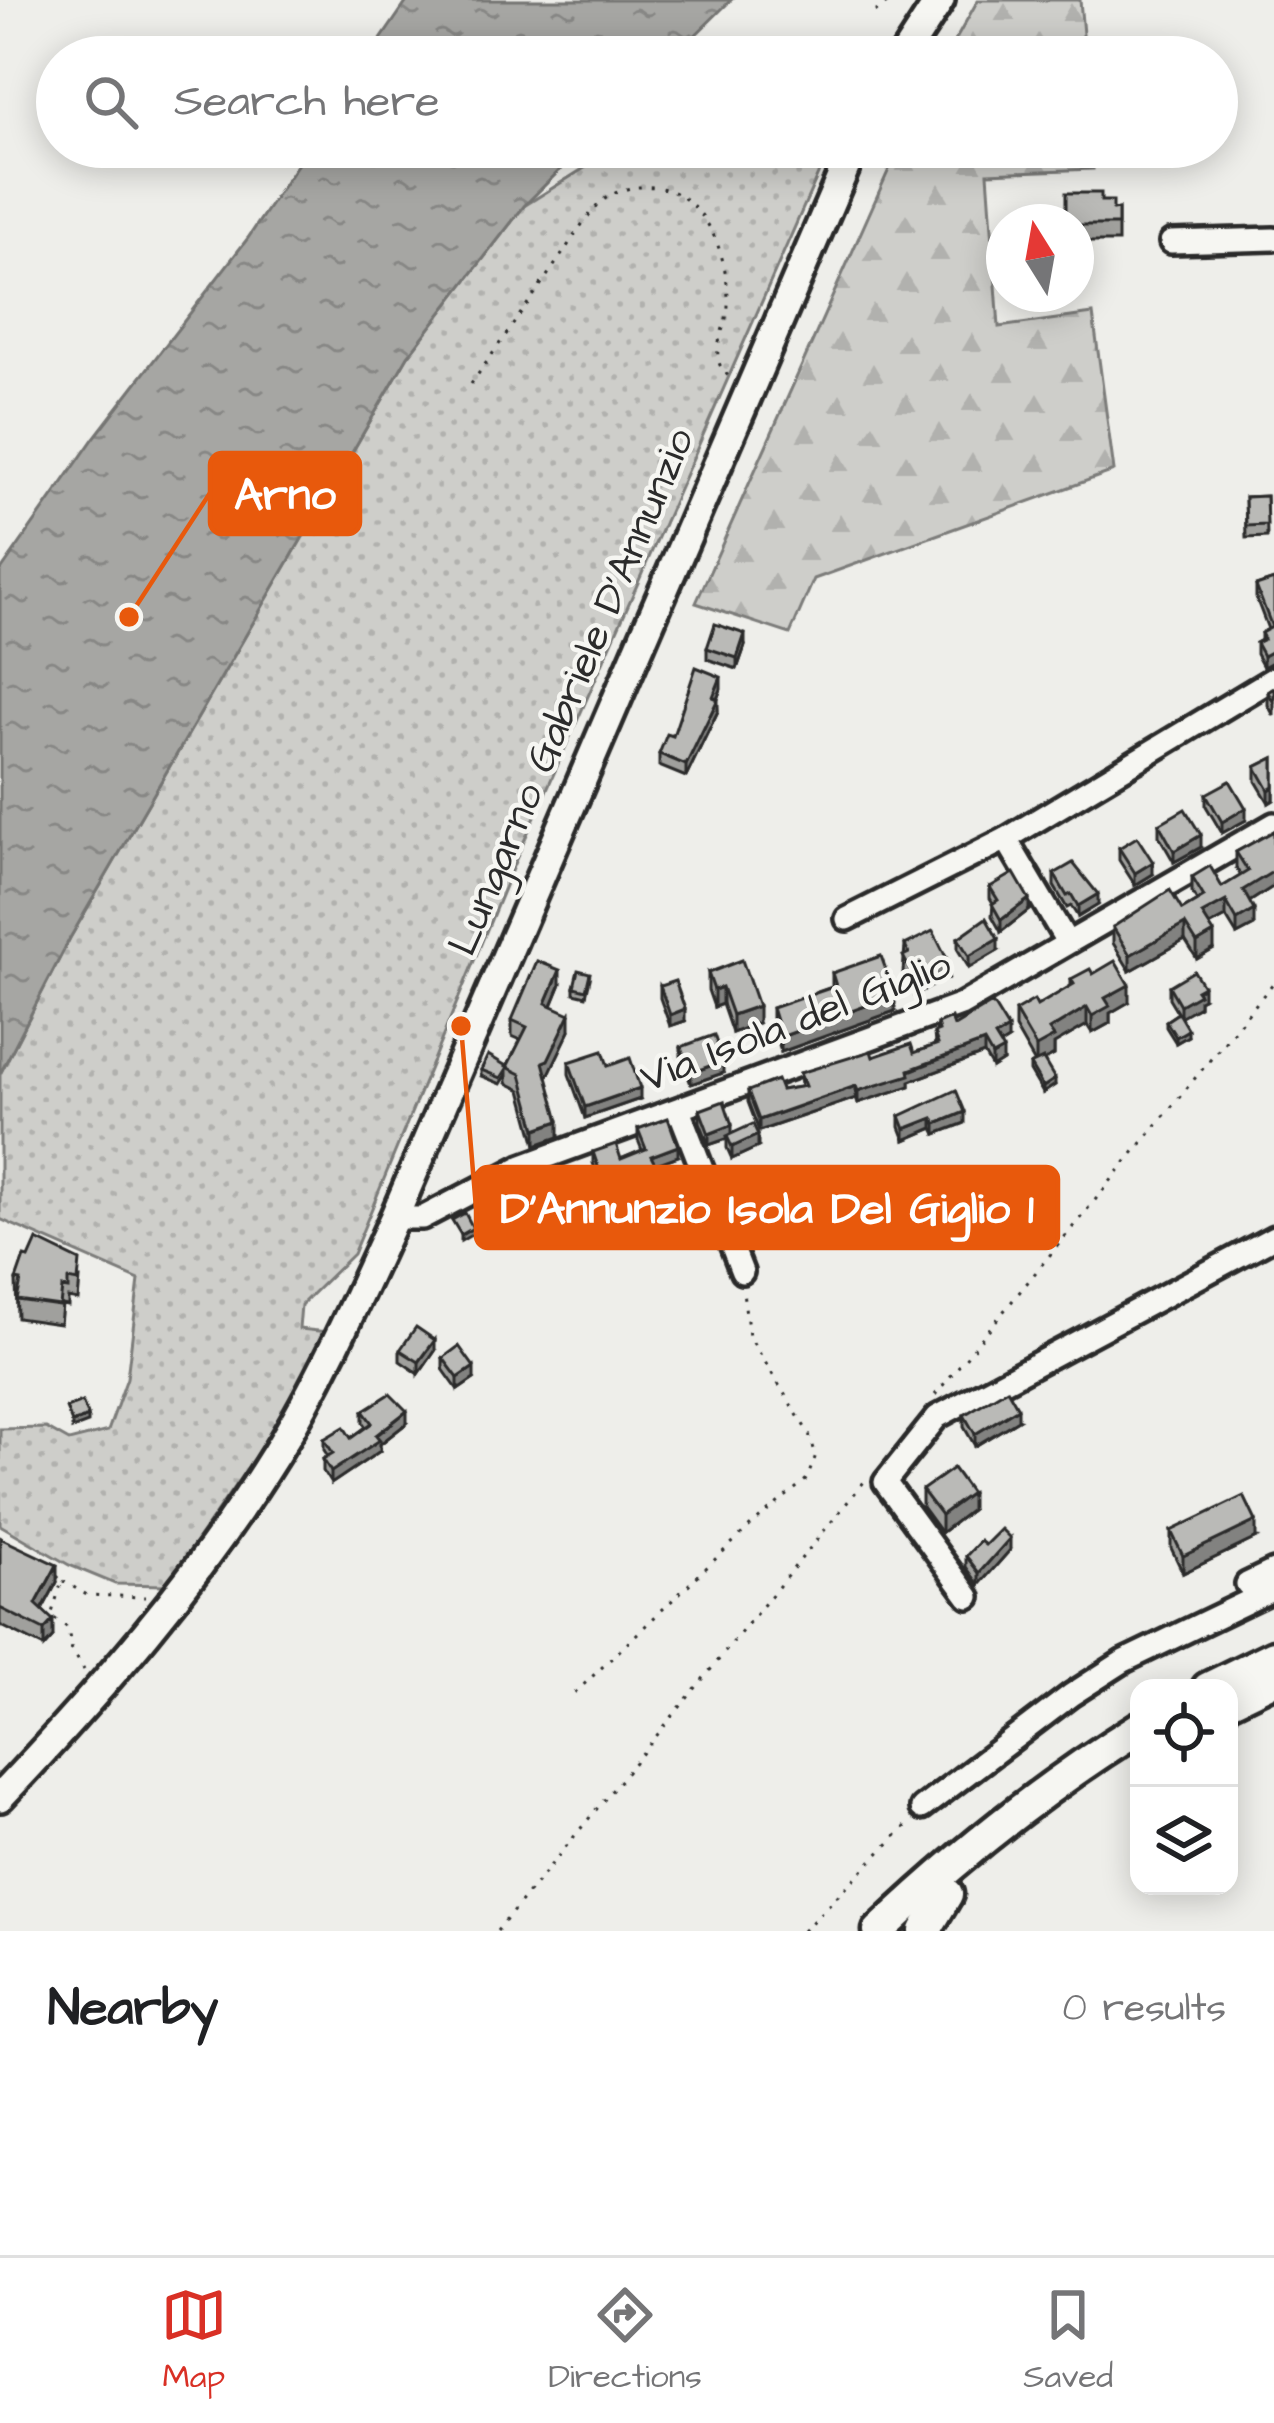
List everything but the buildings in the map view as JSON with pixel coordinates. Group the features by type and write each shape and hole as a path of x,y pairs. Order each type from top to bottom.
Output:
{"highway":[{"path":"1227,1679 1274,1657"},
{"path":"1238,1697 1274,1679"},
{"path":"879,1931 1009,1818 1130,1734"},
{"path":"910,1931 947,1894 1038,1820 1130,1757"},
{"path":"925,1931 947,1894"}],"main road":[{"path":"917,36 940,0"},
{"name":"Lungarno Gabriele D'Annunzio","path":"0,1797 100,1691 177,1596 285,1438 327,1364 845,168"}],"street":[{"path":"1171,242 1274,238"},
{"path":"847,919 1006,839 1274,678"},
{"name":"Via Isola del Giglio","path":"394,1218 422,1218 522,1166 961,1005 1274,824"},
{"path":"1006,839 1067,942"},
{"path":"680,1110 742,1272"},
{"path":"969,1597 885,1482 937,1417 1274,1237"},
{"path":"1247,1584 1274,1571"},
{"path":"922,1808 1071,1695 1124,1661 1274,1589"}],"path":[{"path":"875,12 891,0"},
{"path":"471,384 606,199 633,187 652,186 699,210 712,229 721,250 728,304 718,357 725,374 746,391"},
{"path":"574,1693 750,1526 807,1479 816,1455 809,1434 749,1336 742,1272"},
{"path":"56,1575 87,1595 177,1596"},
{"path":"62,1581 51,1616 68,1628 71,1648 100,1691"},
{"path":"803,1931 922,1808"}],"green space":[{"path":"978,0 1080,0 1083,36 958,36"},
{"path":"585,168 821,168 514,864 353,1254 301,1305 299,1329 328,1332 268,1438 166,1585 115,1584 69,1565 0,1525 0,1429 46,1428 69,1441 108,1431 127,1378 139,1280 0,1219 0,1074 70,938 408,356 524,206"},
{"path":"890,168 1093,168 988,173 986,312 998,312 999,327 1093,314 1114,471 814,579 790,634 696,603"}],"water":[{"path":"408,0 731,0 694,36 383,36"},
{"path":"295,168 562,168 524,206 408,356 70,938 0,1074 0,572 94,438 248,238"}],"place":[{"name":"Arno","path":"129,617"},
{"name":"D'Annunzio Isola Del Giglio 1","path":"461,1026"}]}
